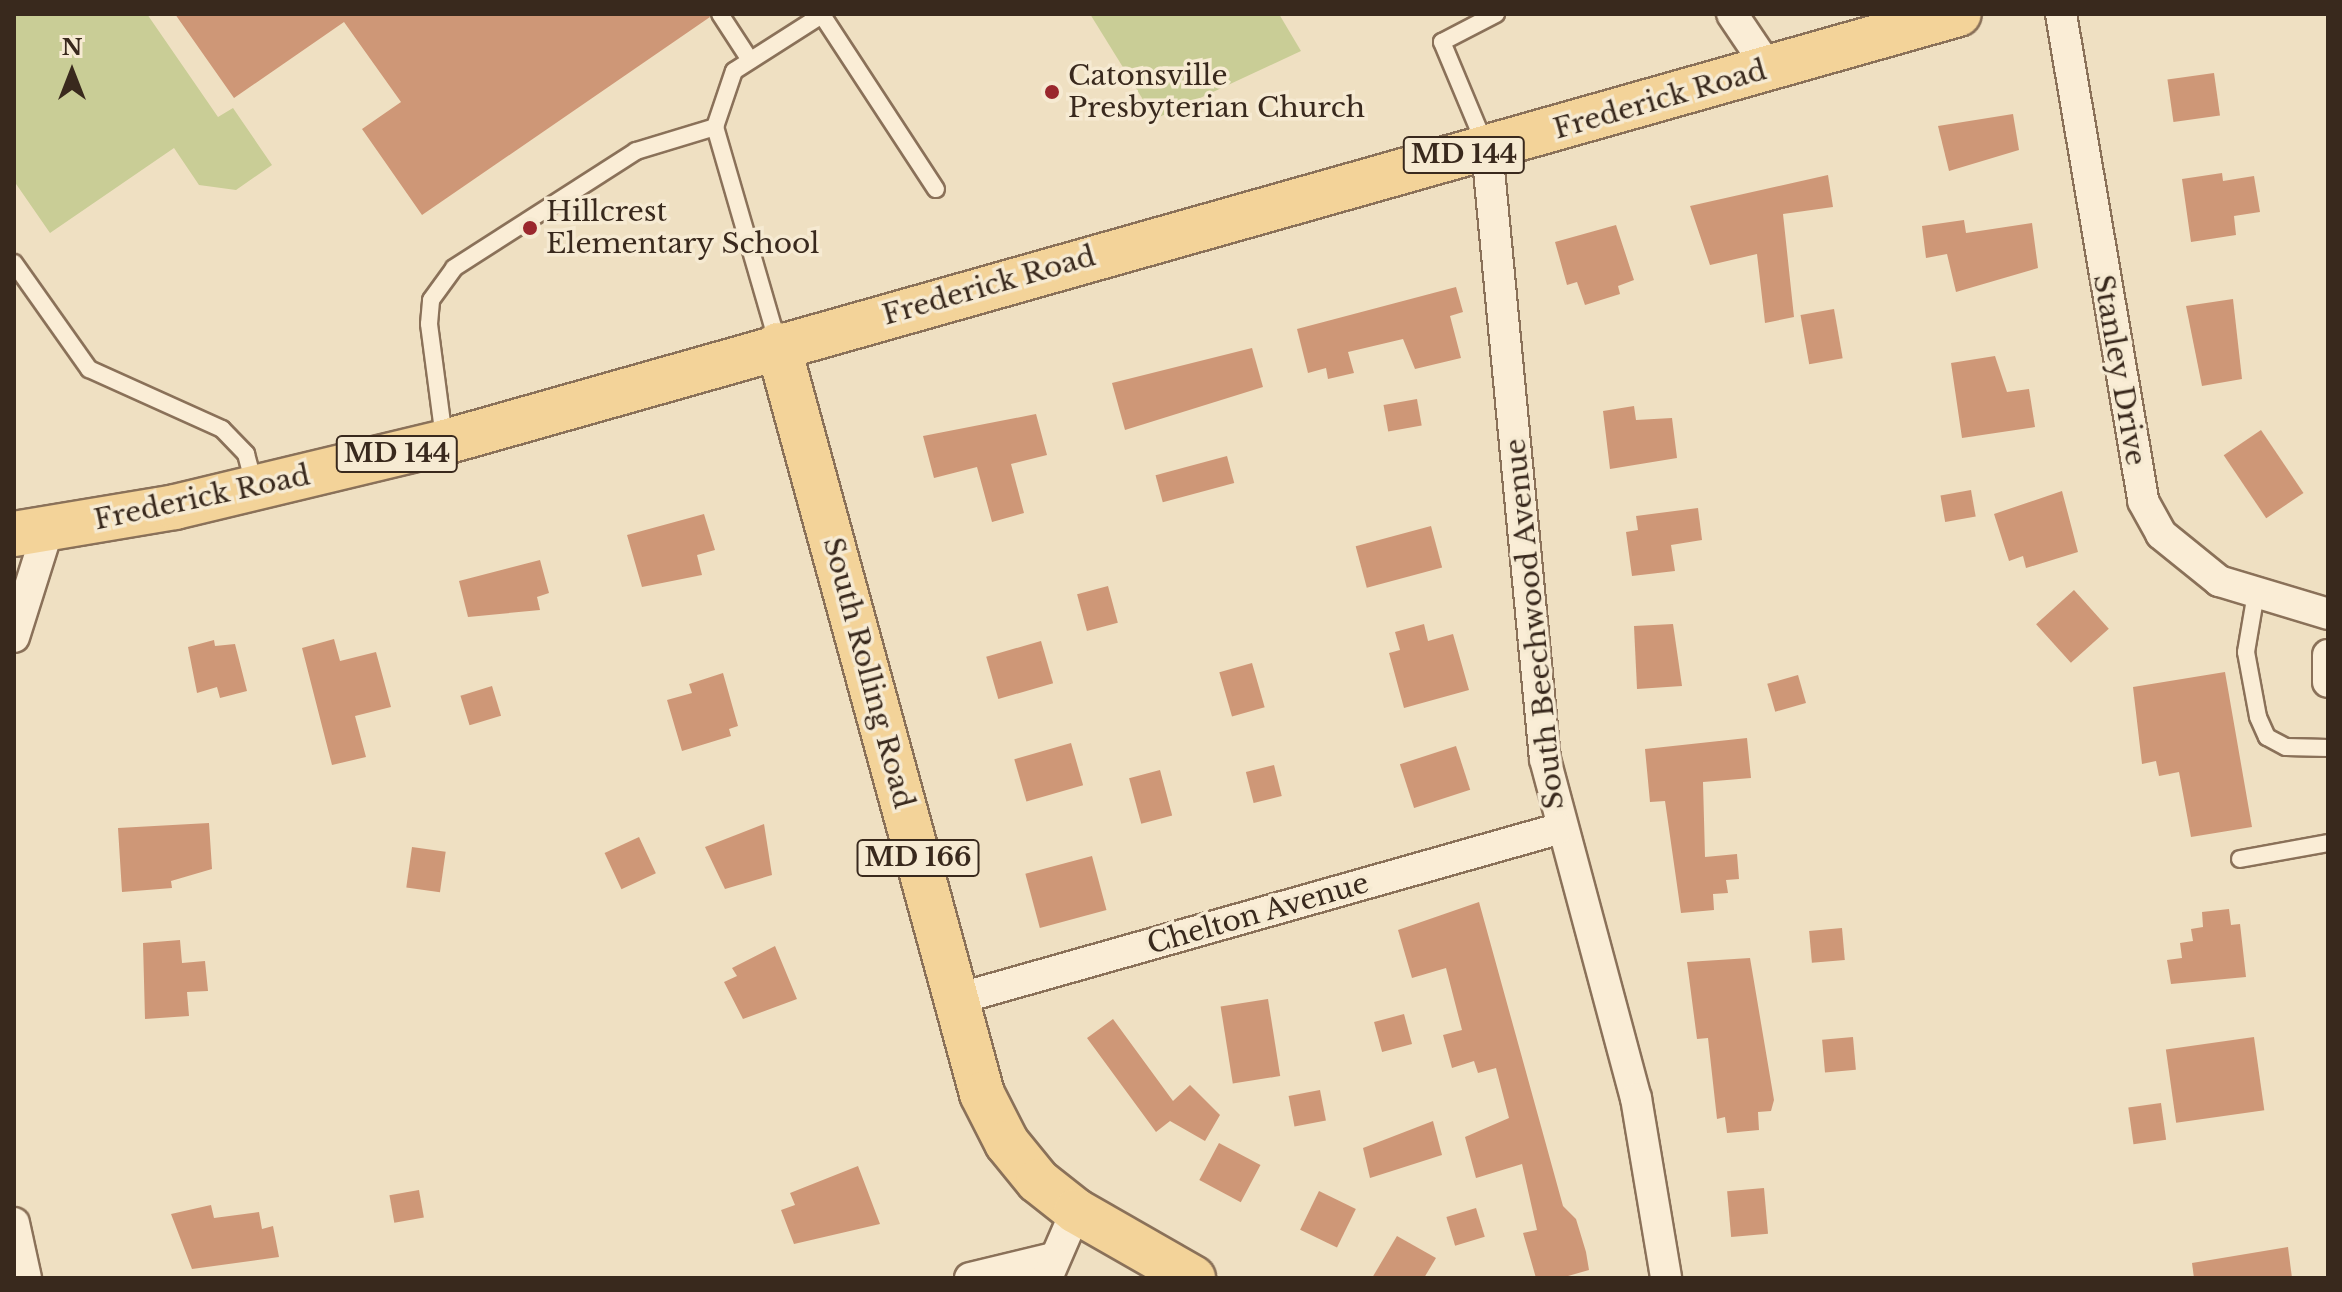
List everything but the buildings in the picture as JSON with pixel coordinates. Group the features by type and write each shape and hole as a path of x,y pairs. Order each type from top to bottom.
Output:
{"main road":[{"name":"Frederick Road","path":"31,532 255,489 445,442 778,345 1487,149 1959,14"},
{"name":"South Rolling Road","path":"778,345 982,1094 1007,1143 1076,1211 1193,1278"}],"street":[{"path":"1732,14 1769,69"},
{"name":"Stanley Drive","path":"2061,14 2143,501 2186,560 2256,593 2328,614"},
{"name":"South Beechwood Avenue","path":"1487,149 1545,759 1558,829 1636,1098 1666,1278"},
{"path":"14,637 31,532"},
{"path":"2328,655 2328,682"},
{"name":"Chelton Avenue","path":"957,999 1558,829"},
{"path":"970,1278 1048,1269 1076,1211"},
{"path":"14,1223 26,1278"}],"lane":[{"path":"720,14 750,60"},
{"path":"1487,149 1442,42 1496,14"},
{"path":"778,345 715,127 734,71 822,15 936,189"},
{"path":"445,442 429,324 431,300 454,268 636,151 715,127"},
{"path":"14,263 89,369 222,429 246,454 255,489"},
{"path":"2256,593 2246,652 2258,717 2267,737 2286,747 2328,748"},
{"path":"2240,859 2328,843"}],"green space":[{"path":"14,14 147,14 218,117 233,108 272,165 236,190 199,185 174,148 50,233 14,181"},
{"path":"1090,14 1279,14 1301,51 1155,119"}],"place":[{"name":"Catonsville Presbyterian Church","path":"1052,92"},
{"name":"Hillcrest Elementary School","path":"530,228"}]}
